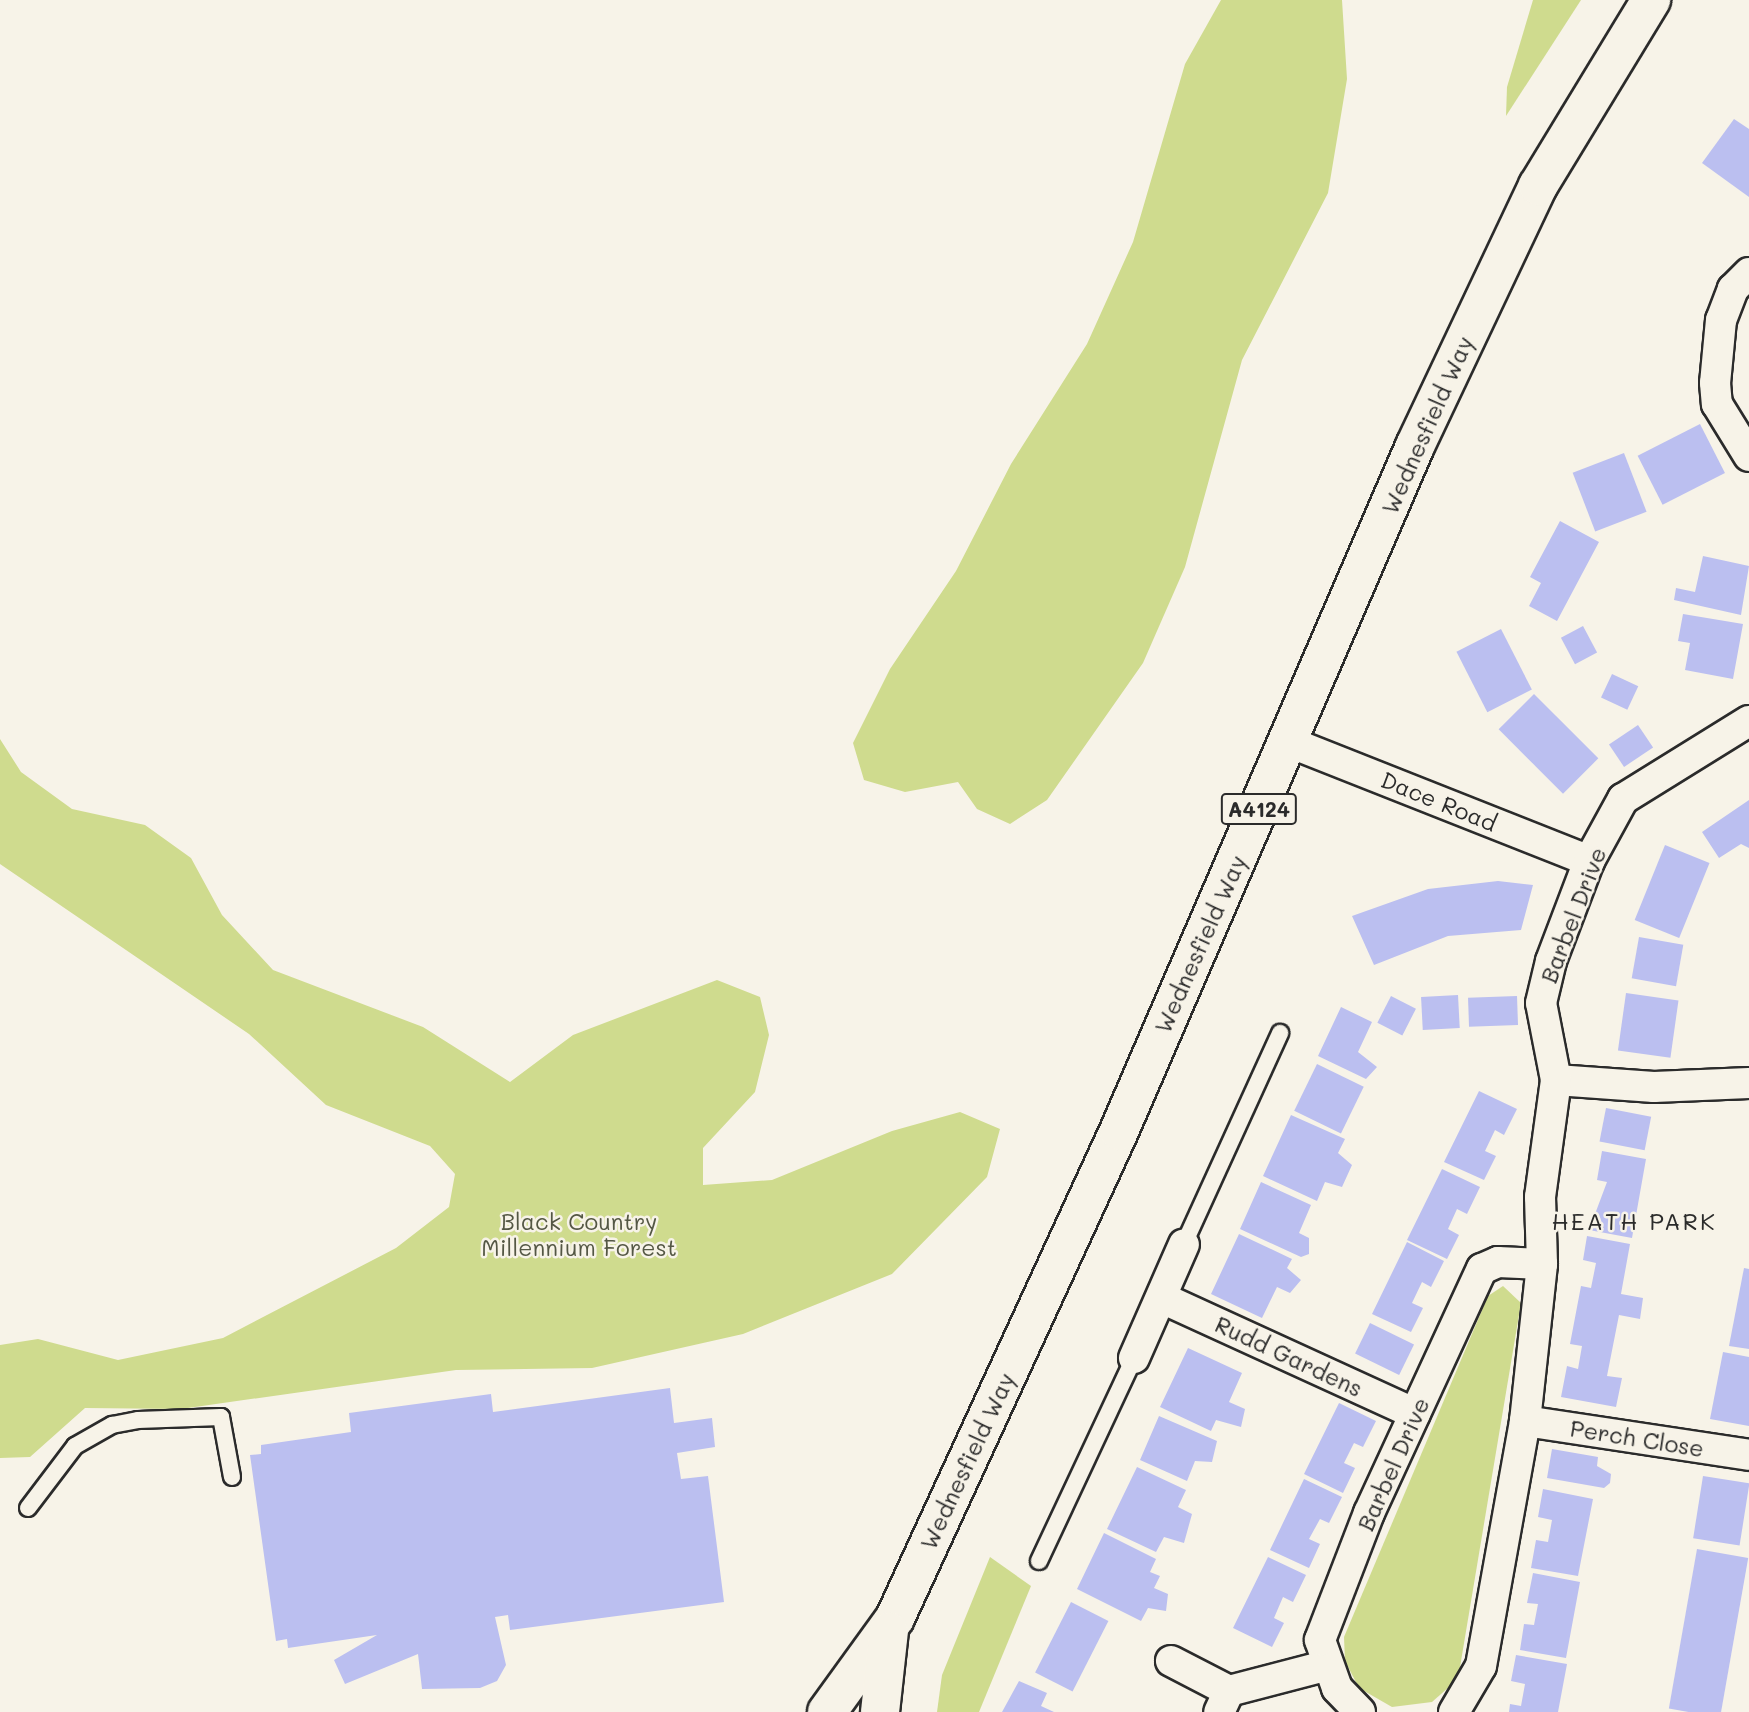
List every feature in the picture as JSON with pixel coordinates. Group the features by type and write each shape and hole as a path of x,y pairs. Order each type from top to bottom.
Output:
{"main road":[{"name":"Wednesfield Way","path":"827,1712 889,1631 1289,742 1415,446 1538,186 1651,0"},
{"name":"Wednesfield Way","path":"880,1712 889,1631"}],"street":[{"path":"1749,273 1733,289 1721,320 1715,383 1717,404 1749,456"},
{"name":"Barbel Drive","path":"1455,1712 1481,1667 1525,1421 1542,1264 1540,1198 1556,1080 1541,1003 1589,861 1623,799 1749,721"},
{"name":"Dace Road","path":"1289,742 1589,861"},
{"path":"1556,1080 1654,1087 1749,1083"},
{"path":"1134,1358 1184,1244"},
{"name":"Barbel Drive","path":"1325,1666 1320,1640 1329,1614 1415,1414 1482,1269 1499,1262 1542,1264"},
{"name":"Rudd Gardens","path":"1162,1298 1415,1414"},
{"name":"Perch Close","path":"1525,1421 1749,1455"},
{"path":"1171,1661 1224,1702 1325,1666 1360,1712"}],"lane":[{"path":"1184,1244 1280,1032"},
{"path":"1039,1561 1134,1358"},
{"path":"28,1508 75,1446 112,1425 138,1420 221,1417 232,1477"}],"green space":[{"path":"1221,0 1342,0 1347,79 1328,193 1242,360 1185,567 1143,663 1047,800 1010,824 977,809 958,782 905,792 864,780 853,743 890,669 956,571 1011,464 1087,344 1133,242 1185,64"},
{"path":"1533,0 1581,0 1506,116 1507,87"},
{"name":"Black Country Millennium Forest","path":"0,739 21,772 72,809 145,825 191,858 222,915 273,970 423,1027 510,1082 573,1035 717,980 760,997 769,1035 755,1092 703,1148 703,1185 772,1180 892,1131 960,1112 1000,1129 987,1177 892,1274 743,1334 592,1368 456,1370 181,1409 85,1408 30,1457 0,1458 0,1345 38,1339 118,1360 223,1338 396,1248 449,1207 455,1174 430,1146 326,1105 249,1034 0,864"},
{"path":"1503,1286 1521,1303 1458,1679 1432,1702 1392,1707 1359,1688 1345,1661 1344,1637 1488,1296"},
{"path":"990,1557 1031,1586 979,1712 937,1712 942,1675"}],"building":[{"path":"1734,119 1749,129 1749,197 1702,163"},
{"path":"1700,424 1725,473 1663,505 1638,456"},
{"path":"1624,453 1647,512 1595,532 1573,473"},
{"path":"1560,521 1599,542 1557,621 1529,606 1541,583 1530,577"},
{"path":"1703,556 1749,566 1741,615 1674,600 1676,588 1695,592"},
{"path":"1683,614 1743,624 1733,679 1685,670 1690,643 1678,641"},
{"path":"1583,626 1597,652 1575,664 1561,638"},
{"path":"1501,629 1532,690 1487,712 1456,652"},
{"path":"1612,674 1638,686 1627,710 1601,698"},
{"path":"1534,694 1598,758 1563,794 1499,729"},
{"path":"1638,725 1653,747 1624,767 1609,745"},
{"path":"1749,800 1749,848 1741,844 1719,858 1702,832"},
{"path":"1665,845 1710,863 1679,938 1635,920"},
{"path":"1498,881 1533,885 1521,930 1448,936 1374,965 1352,916 1428,889"},
{"path":"1639,937 1683,945 1676,986 1632,978"},
{"path":"1626,993 1678,1000 1670,1058 1618,1050"},
{"path":"1458,995 1460,1028 1423,1030 1421,997"},
{"path":"1391,996 1416,1009 1402,1035 1377,1023"},
{"path":"1517,996 1518,1025 1469,1027 1468,998"},
{"path":"1341,1007 1372,1022 1358,1052 1377,1067 1366,1079 1318,1056"},
{"path":"1317,1064 1364,1087 1341,1134 1294,1111"},
{"path":"1479,1091 1517,1109 1504,1135 1495,1130 1485,1151 1496,1156 1484,1180 1444,1162"},
{"path":"1606,1108 1651,1117 1645,1150 1600,1141"},
{"path":"1291,1115 1345,1139 1338,1153 1352,1165 1342,1187 1325,1182 1317,1201 1263,1176"},
{"path":"1602,1151 1646,1159 1632,1238 1589,1230 1607,1182 1597,1180"},
{"path":"1442,1169 1480,1187 1467,1214 1457,1209 1448,1229 1459,1235 1447,1259 1407,1240"},
{"path":"1261,1182 1311,1205 1299,1233 1309,1238 1309,1254 1301,1257 1240,1229"},
{"path":"1239,1234 1292,1259 1287,1268 1301,1280 1290,1293 1277,1287 1262,1318 1211,1294"},
{"path":"1587,1236 1630,1244 1621,1294 1643,1298 1640,1319 1619,1315 1607,1376 1622,1378 1616,1407 1561,1397 1567,1366 1578,1369 1582,1346 1570,1344 1581,1286 1591,1288 1596,1263 1583,1260"},
{"path":"1407,1242 1444,1261 1431,1287 1422,1282 1412,1303 1423,1308 1411,1332 1372,1314"},
{"path":"1744,1268 1749,1269 1749,1349 1729,1346"},
{"path":"1370,1323 1414,1344 1399,1375 1355,1354"},
{"path":"1188,1348 1242,1373 1229,1402 1245,1409 1241,1427 1216,1420 1211,1431 1160,1407"},
{"path":"1723,1352 1749,1357 1749,1426 1710,1419"},
{"path":"670,1388 674,1423 712,1418 715,1447 677,1453 681,1479 708,1476 724,1602 510,1630 508,1615 495,1617 506,1665 497,1681 480,1688 422,1689 418,1654 345,1684 334,1660 377,1635 288,1648 287,1639 276,1641 250,1455 261,1454 261,1445 351,1432 349,1413 491,1394 493,1412"},
{"path":"1339,1403 1376,1421 1363,1447 1354,1443 1344,1463 1355,1468 1343,1493 1304,1474"},
{"path":"1159,1416 1217,1441 1212,1462 1195,1461 1187,1481 1140,1460"},
{"path":"1552,1449 1598,1457 1597,1466 1611,1474 1610,1483 1604,1488 1547,1478"},
{"path":"1137,1467 1186,1490 1178,1507 1192,1514 1184,1543 1164,1537 1156,1552 1107,1529"},
{"path":"1703,1476 1749,1483 1740,1546 1693,1538"},
{"path":"1304,1479 1342,1497 1329,1523 1320,1519 1309,1539 1320,1544 1309,1568 1270,1550"},
{"path":"1543,1489 1593,1499 1578,1576 1531,1568 1536,1540 1548,1542 1552,1520 1538,1517"},
{"path":"1104,1533 1156,1559 1150,1572 1160,1576 1154,1588 1168,1594 1166,1611 1148,1608 1141,1621 1077,1589"},
{"path":"1697,1549 1748,1558 1721,1712 1688,1712 1669,1709"},
{"path":"1268,1557 1306,1575 1293,1602 1283,1597 1274,1618 1284,1623 1272,1647 1233,1628"},
{"path":"1533,1573 1580,1582 1566,1658 1520,1650 1524,1624 1534,1625 1538,1604 1527,1603"},
{"path":"1071,1602 1108,1621 1073,1691 1035,1672"},
{"path":"1516,1655 1567,1664 1558,1712 1509,1712 1510,1704 1521,1706 1525,1684 1511,1681"},
{"path":"1019,1681 1047,1693 1041,1706 1054,1712 1002,1712"}],"district":[{"name":"HEATH PARK","path":"1634,1221"}]}
